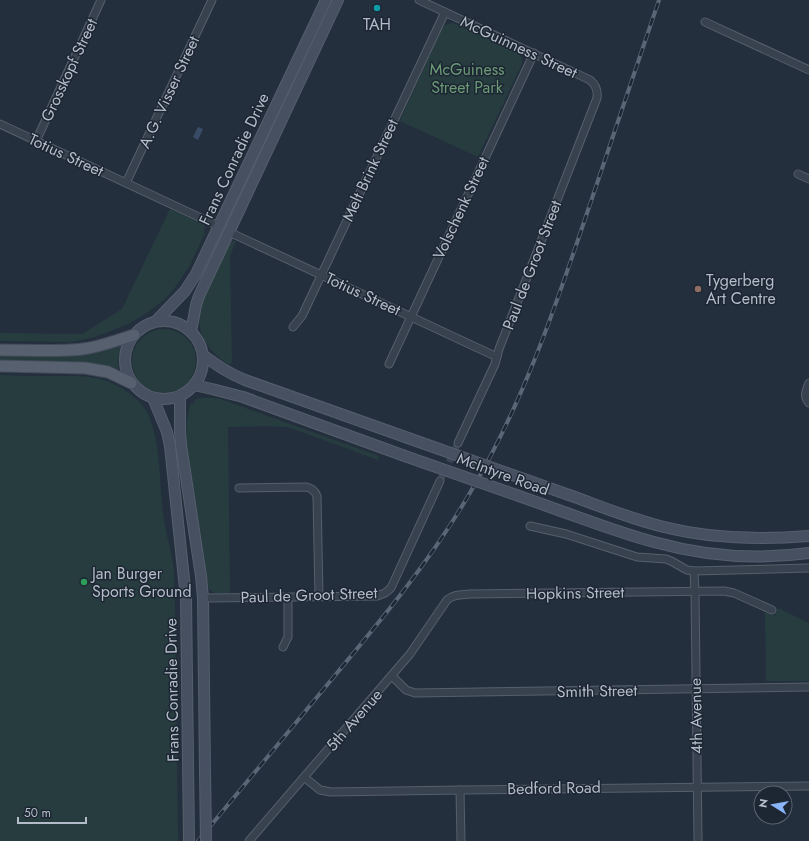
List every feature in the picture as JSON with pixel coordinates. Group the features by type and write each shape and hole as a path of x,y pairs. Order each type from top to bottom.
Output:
{"main road":[{"name":"Frans Conradie Drive","path":"156,322 185,291 196,274 326,0"},
{"name":"Frans Conradie Drive","path":"191,332 199,296 338,0"},
{"path":"0,366 85,368 108,372 131,383 141,392 153,398 165,400 180,396 188,391 200,376 203,364 203,355 199,342 184,326 175,322 156,322 142,327 134,335 127,346 124,358 126,371 131,383"},
{"path":"0,350 84,349 107,344 134,335"},
{"name":"McIntyre Road","path":"203,355 225,371 245,380 626,516 664,527 719,536 740,538 809,536"},
{"name":"McIntyre Road","path":"194,385 244,398 561,511 654,542 703,553 751,556 778,556 809,553"},
{"name":"Frans Conradie Drive","path":"180,396 181,445 203,598 206,841"},
{"name":"Frans Conradie Drive","path":"153,398 167,432 170,446 183,558 186,598 189,841"}],"street":[{"name":"Grosskopf Street","path":"36,140 102,0"},
{"name":"A.G. Visser Street","path":"126,183 212,0"},
{"name":"McGuinness Street","path":"420,0 590,80 595,85"},
{"name":"Melt Brink Street","path":"293,327 302,316 322,275 445,12"},
{"path":"705,22 809,70"},
{"name":"Volschenk Street","path":"389,364 534,53"},
{"name":"Paul de Groot Street","path":"458,443 495,364 499,349 597,98 597,89 595,85"},
{"name":"Totius Street","path":"0,124 218,226"},
{"path":"798,174 809,179"},
{"name":"Totius Street","path":"229,232 497,357"},
{"path":"809,383 805,394 809,403"},
{"name":"Paul de Groot Street","path":"203,598 377,596 385,593 392,584 440,481"},
{"path":"239,488 306,487 316,492 319,596"},
{"path":"530,526 566,534 637,557 666,559 687,570 809,568"},
{"name":"4th Avenue","path":"694,571 698,841"},
{"name":"Hopkins Street","path":"454,595 730,591 772,610"},
{"name":"5th Avenue","path":"249,841 392,676 410,654 447,600 454,595"},
{"path":"283,647 288,636 288,597"},
{"name":"Smith Street","path":"392,676 406,690 415,693 809,687"},
{"name":"Bedford Road","path":"304,777 320,790 325,792 809,786"},
{"path":"460,790 461,841"}],"green space":[{"name":"McGuiness Street Park","path":"453,23 518,53 522,59 521,66 478,157 400,121 442,27"},
{"path":"170,209 203,224 206,227 204,229 205,233 190,265 174,289 165,299 147,313 126,325 95,337 71,342 0,341 0,333 82,334 122,309"},
{"path":"236,241 230,256 232,362 229,365 215,354 204,340 199,324 199,315 205,294 229,244"},
{"path":"164,329 182,335 190,343 196,361 190,379 182,387 164,393 146,387 138,379 132,361 138,343 146,335"},
{"path":"121,344 118,360 119,370 101,364 86,362 0,361 0,355 75,355 90,353"},
{"name":"Jan Burger Sports Ground","path":"0,375 77,376 103,380 120,387 131,395 141,404 148,414 155,437 159,462 164,519 174,572 178,841 0,841"},
{"path":"199,398 221,399 379,456 378,460 288,427 228,427 230,593 215,593 209,589 208,586 186,440 187,420 190,404 193,404 195,400"},
{"path":"778,608 809,623 809,681 766,681 765,613 766,612 775,616"}],"water":[{"path":"198,127 203,129 198,140 193,137"}],"tunnel":[{"path":"440,481 458,443"}],"railway":[{"path":"198,841 406,588 440,541 489,459 521,393 548,325 659,0"}],"place":[{"name":"TAH","path":"377,8"},
{"name":"Tygerberg Art Centre","path":"698,289"},
{"name":"Jan Burger Sports Ground","path":"84,582"}]}
